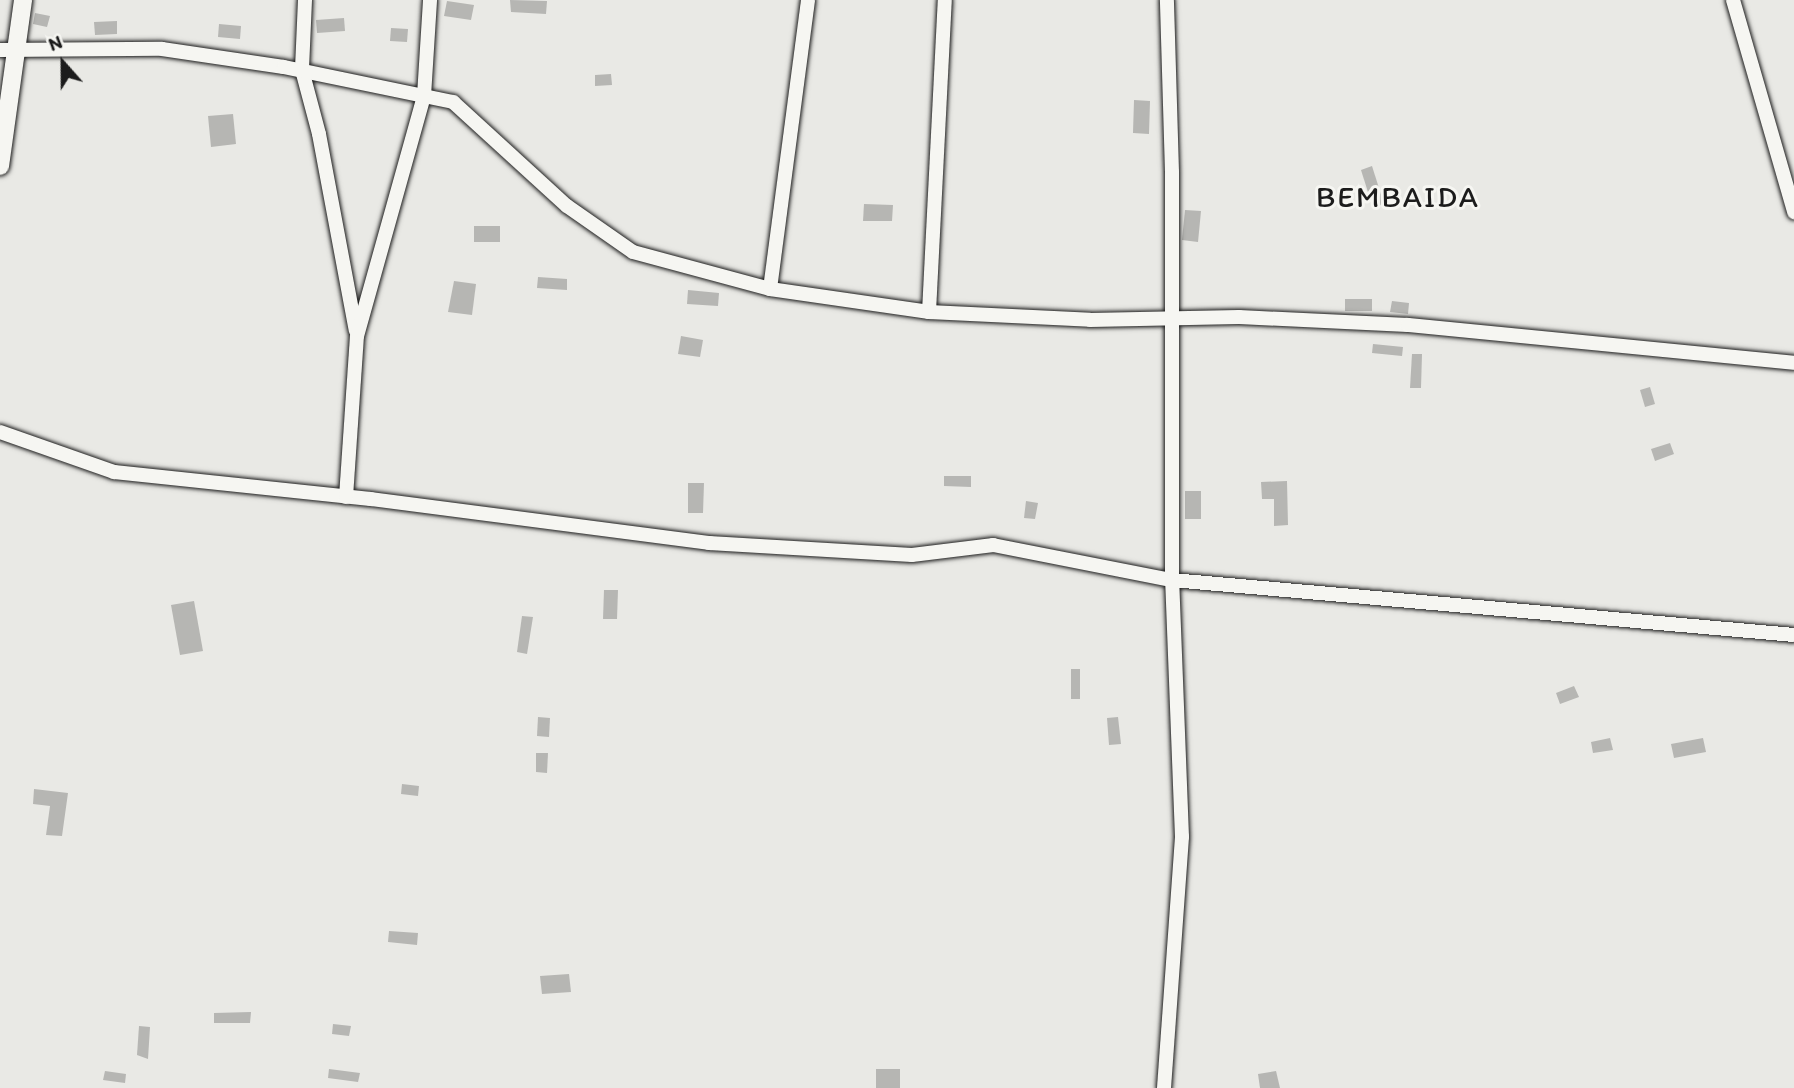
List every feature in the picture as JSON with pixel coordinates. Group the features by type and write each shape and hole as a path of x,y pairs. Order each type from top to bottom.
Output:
{"street":[{"path":"0,166 8,51 23,0"},
{"path":"305,0 302,70 319,134 357,336"},
{"path":"346,497 357,336 424,96 430,0"},
{"path":"770,289 808,0"},
{"path":"929,312 945,0"},
{"path":"1164,1088 1182,837 1172,580 1173,318 1167,0"},
{"path":"1734,0 1794,212"},
{"path":"8,51 162,49 302,70 453,102 567,206 633,252 770,289 929,312 1090,320 1173,318 1408,325 1794,363"},
{"path":"0,432 114,472 346,497 709,543 912,555 993,545 1172,580 1794,635"}],"building":[{"path":"510,0 547,1 546,14 511,12"},
{"path":"447,1 474,5 471,20 444,16"},
{"path":"35,13 50,16 47,27 33,24"},
{"path":"344,18 345,31 317,33 316,20"},
{"path":"117,21 117,34 95,35 94,22"},
{"path":"219,24 241,26 240,39 218,37"},
{"path":"391,28 408,29 407,42 390,41"},
{"path":"611,74 612,85 595,86 595,75"},
{"path":"1134,100 1150,101 1149,134 1133,133"},
{"path":"233,114 236,144 211,147 208,116"},
{"path":"1372,166 1384,204 1373,208 1361,170"},
{"path":"864,204 893,205 892,221 863,221"},
{"path":"1185,210 1201,211 1198,242 1182,240"},
{"path":"474,226 500,226 500,242 474,242"},
{"path":"538,277 567,279 567,290 537,288"},
{"path":"454,281 476,284 472,315 448,312"},
{"path":"688,290 719,293 718,306 687,304"},
{"path":"1345,299 1372,299 1372,311 1345,311"},
{"path":"1392,301 1409,303 1408,314 1390,312"},
{"path":"681,336 703,340 700,357 678,354"},
{"path":"1373,344 1403,347 1402,356 1372,353"},
{"path":"1412,354 1422,354 1421,388 1410,388"},
{"path":"1650,387 1655,404 1645,407 1640,390"},
{"path":"1670,443 1674,454 1655,461 1651,449"},
{"path":"944,476 971,476 971,487 944,486"},
{"path":"1287,481 1288,525 1274,526 1274,499 1262,499 1261,482"},
{"path":"688,483 704,483 703,513 688,513"},
{"path":"1185,491 1201,491 1201,519 1185,519"},
{"path":"1026,501 1038,503 1035,519 1024,518"},
{"path":"604,590 618,590 617,619 603,619"},
{"path":"194,601 203,651 180,655 171,605"},
{"path":"522,616 533,617 527,654 517,652"},
{"path":"1071,669 1080,669 1080,699 1071,699"},
{"path":"1574,686 1579,697 1560,704 1556,693"},
{"path":"538,717 550,718 549,737 537,736"},
{"path":"1118,717 1121,744 1109,745 1107,718"},
{"path":"1610,738 1613,750 1593,753 1591,742"},
{"path":"1703,738 1706,752 1674,758 1671,744"},
{"path":"536,753 548,753 547,773 536,772"},
{"path":"402,784 419,786 418,796 401,794"},
{"path":"34,789 68,793 62,836 46,835 50,806 33,804"},
{"path":"389,931 418,933 417,945 388,942"},
{"path":"569,974 571,992 542,994 540,976"},
{"path":"251,1012 250,1023 214,1023 214,1013"},
{"path":"333,1024 351,1026 349,1036 332,1034"},
{"path":"139,1026 150,1027 148,1059 137,1055"},
{"path":"329,1069 360,1073 358,1082 328,1078"},
{"path":"876,1069 900,1069 900,1088 876,1088"},
{"path":"105,1071 126,1074 125,1083 103,1080"},
{"path":"1276,1071 1280,1088 1260,1088 1258,1074"}],"district":[{"name":"BEMBAIDA","path":"1398,197"}]}
